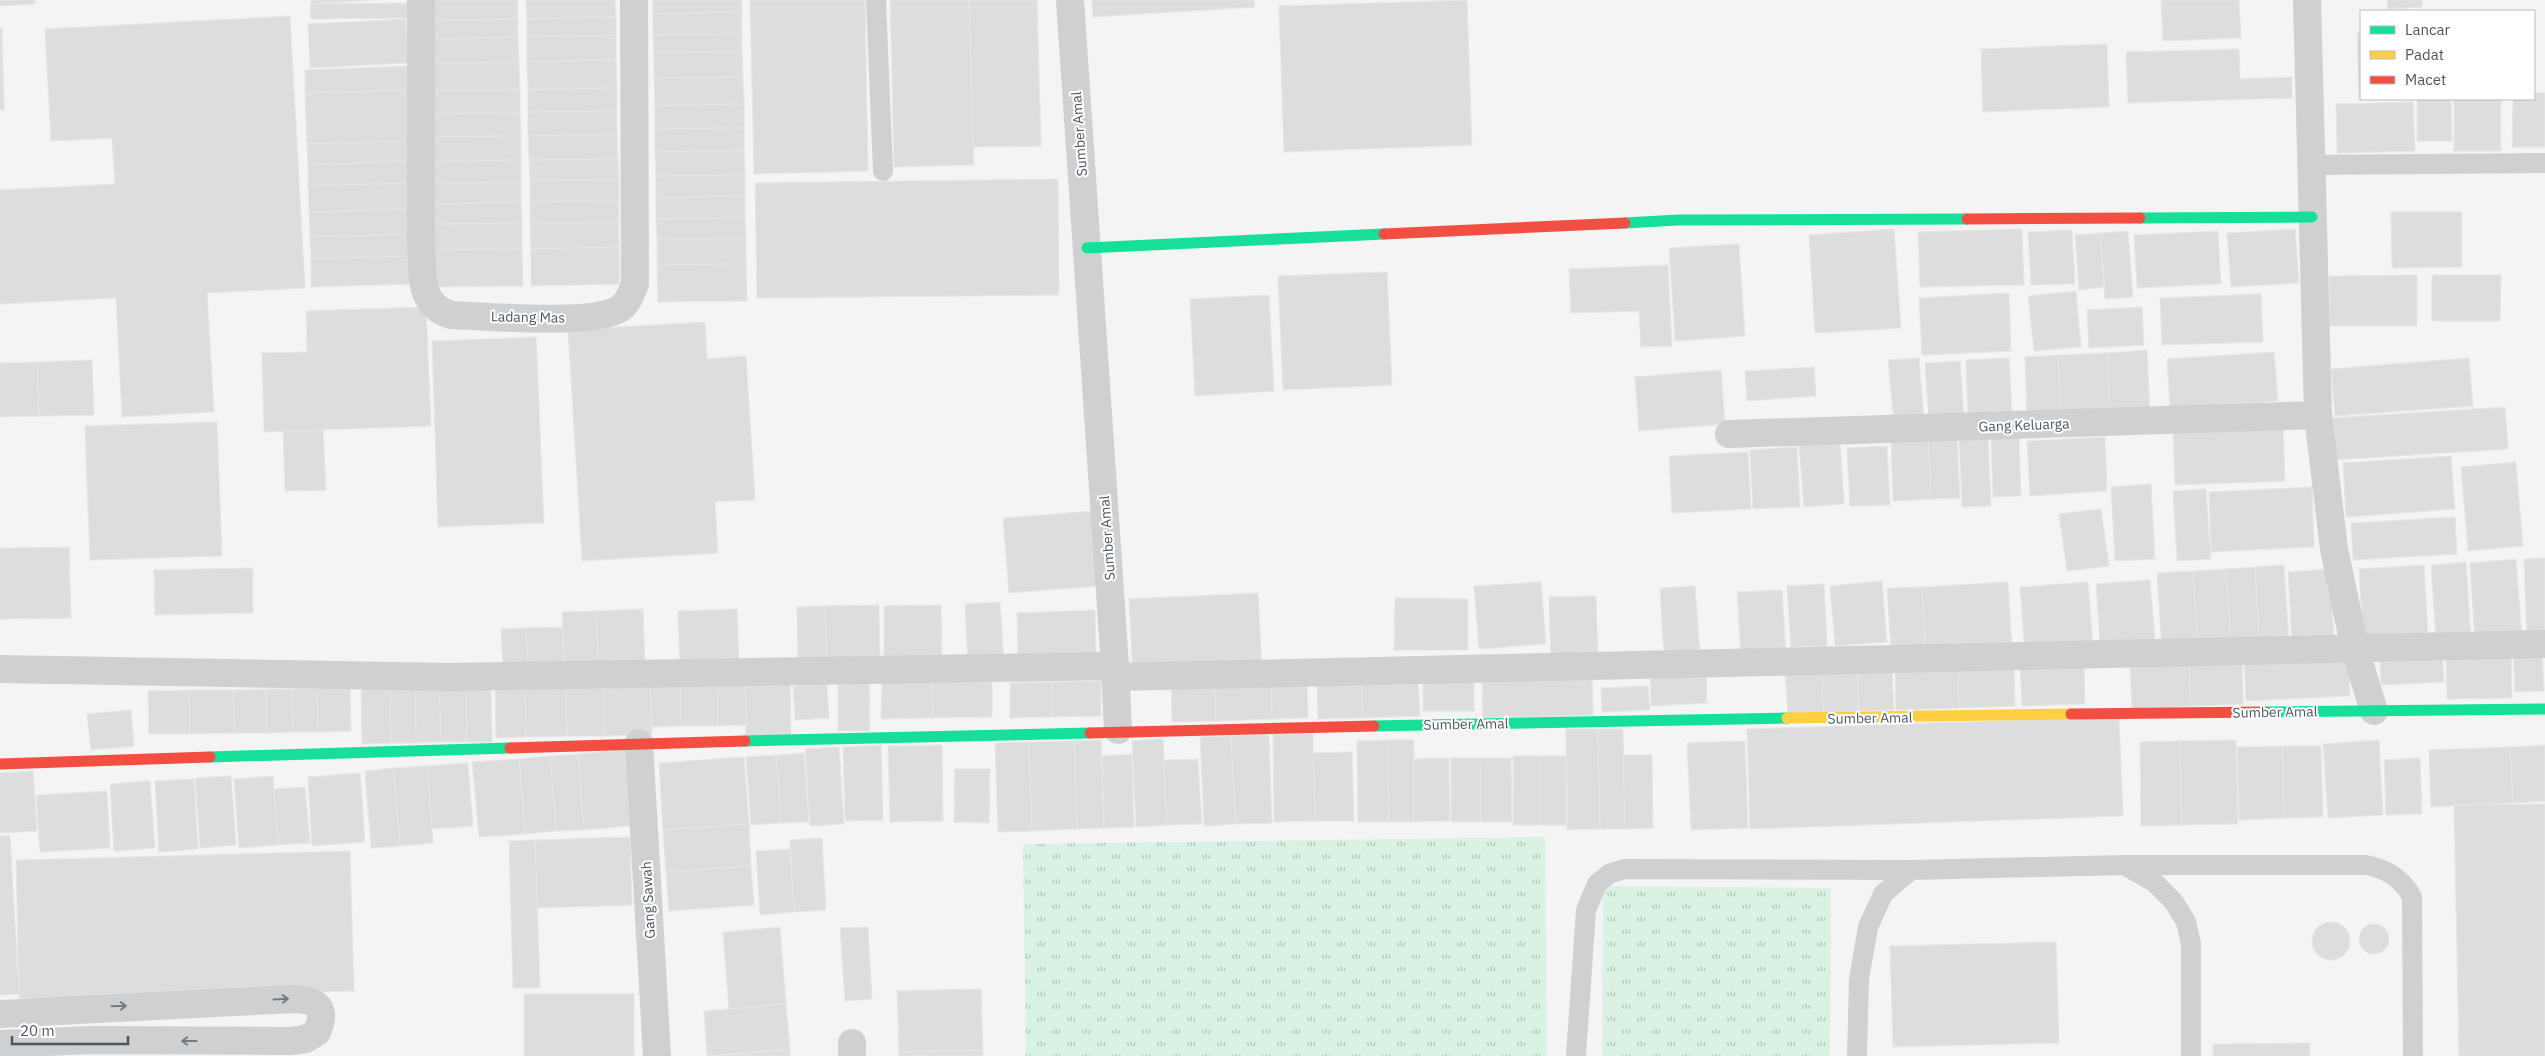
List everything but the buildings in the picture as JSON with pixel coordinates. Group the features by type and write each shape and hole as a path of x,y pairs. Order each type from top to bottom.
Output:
{"street":[{"name":"Ladang Mas","path":"421,0 421,246 423,276 429,302 437,311 451,315 550,319 607,314 620,309 629,299 635,284 634,0"},
{"name":"Sumber Amal","path":"1070,0 1118,730 2374,710 2545,709"},
{"path":"2307,0 2313,165 2312,218 2318,415 2334,549 2355,649 2374,710"},
{"path":"1087,248 1678,220 2312,218"},
{"name":"Gang Keluarga","path":"1730,434 2318,415"},
{"path":"0,669 450,677 1115,672 2545,644"},
{"path":"0,764 639,743 1118,730"},
{"name":"Gang Sawah","path":"639,743 657,1056"},
{"path":"0,1014 90,1008 305,999 320,1006 322,1015 317,1032 306,1039 290,1041 93,1040 0,1044"},
{"path":"218,1002 222,1041"},
{"path":"90,1008 93,1040"}],"lane":[{"path":"876,0 883,171"},
{"path":"2313,165 2545,163"},
{"path":"2124,865 2154,882 2174,902 2186,922 2192,944 2191,1056"},
{"path":"1576,1056 1586,910 1597,884 1609,874 1624,869 1911,870 2124,865 2366,865 2380,868 2395,875 2406,885 2412,897 2413,1056"},
{"path":"1857,1056 1859,979 1868,927 1883,894 1911,870"}],"green space":[{"path":"1545,837 1547,1056 1026,1056 1023,844"},
{"path":"1603,886 1831,888 1830,1056 1602,1056"}],"traffic: fast":[{"path":"2140,218 2312,217"},
{"path":"1625,223 1678,220 1967,219"},
{"path":"1087,248 1384,234"},
{"path":"2265,712 2545,709"},
{"path":"1374,726 1787,718"},
{"path":"745,741 1090,733"},
{"path":"210,757 510,748"}],"traffic: slow":[{"path":"1787,718 2071,714"}],"traffic: jam":[{"path":"1967,219 2140,218"},
{"path":"1384,234 1625,223"},
{"path":"2071,714 2265,712"},
{"path":"1090,733 1374,726"},
{"path":"510,748 745,741"},
{"path":"0,764 210,757"}]}
